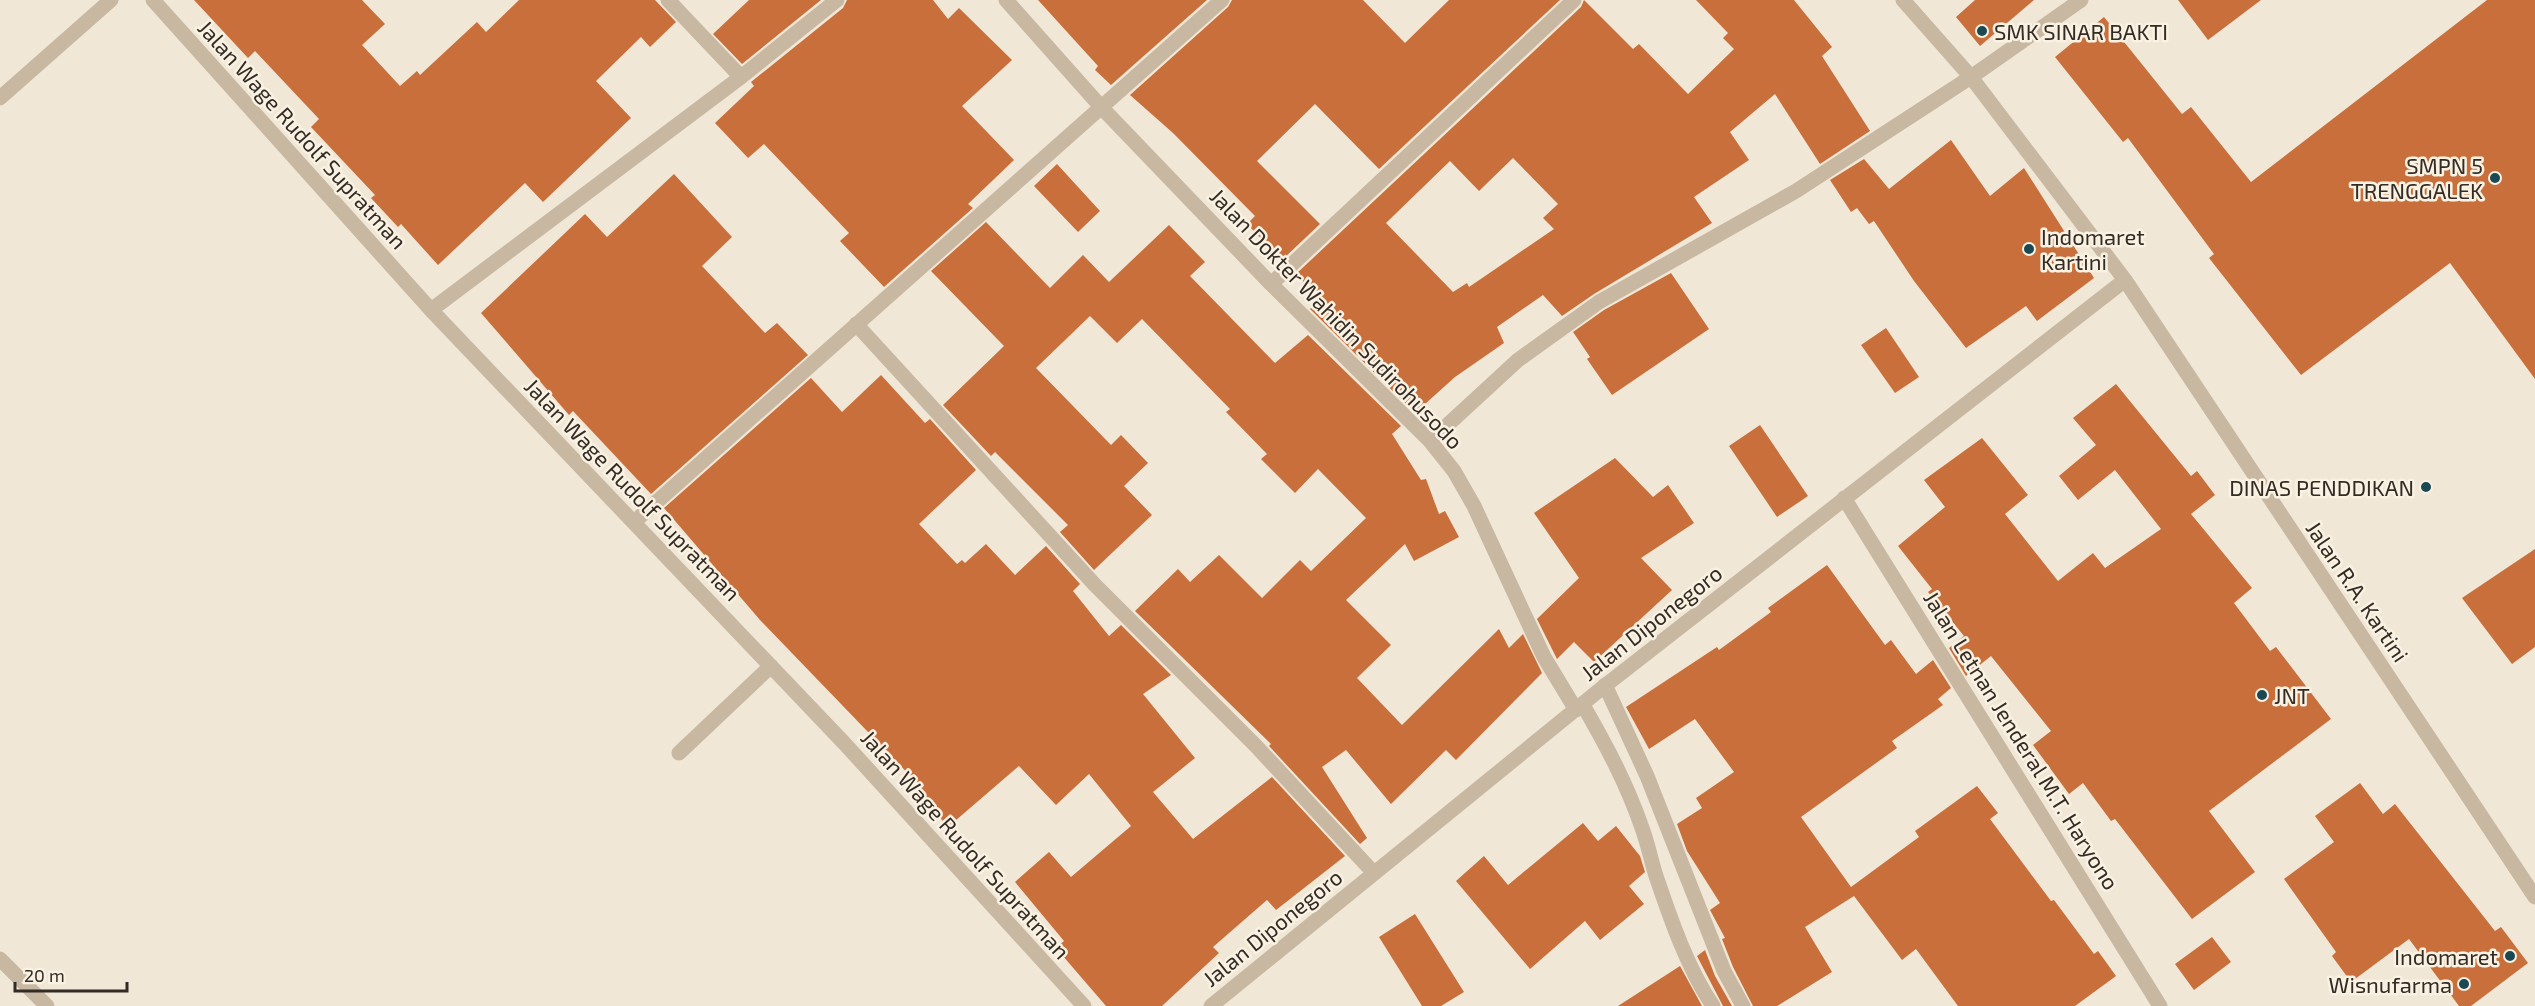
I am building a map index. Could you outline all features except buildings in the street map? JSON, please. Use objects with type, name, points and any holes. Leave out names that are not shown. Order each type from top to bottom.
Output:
[{"type":"street","points":[[0,98],[111,0]]},
{"type":"street","name":"Jalan Wage Rudolf Supratman","points":[[153,0],[430,310],[771,666],[1084,1006]]},
{"type":"street","points":[[668,0],[741,77]]},
{"type":"street","points":[[430,310],[741,77],[837,0]]},
{"type":"street","name":"Jalan Dokter Wahidin Sudirohusodo","points":[[1006,0],[1102,108],[1271,284],[1430,441],[1454,471],[1474,506],[1544,657],[1582,706],[1620,772],[1643,830],[1656,875],[1676,929],[1694,973],[1713,1006]]},
{"type":"street","points":[[634,522],[1222,0]]},
{"type":"street","points":[[1271,284],[1574,0]]},
{"type":"street","name":"Jalan R.A. Kartini","points":[[1904,0],[1971,77],[2124,280],[2535,897]]},
{"type":"street","points":[[1430,441],[1518,360],[1599,302],[1797,191],[1971,77],[2081,0]]},
{"type":"street","name":"Jalan Diponegoro","points":[[1211,1006],[1373,872],[1604,687],[2124,280]]},
{"type":"street","points":[[856,324],[1095,585],[1256,746],[1373,872]]},
{"type":"street","name":"Jalan Letnan Jenderal M.T. Haryono","points":[[1844,498],[2160,1006]]},
{"type":"street","points":[[679,753],[771,666]]},
{"type":"street","points":[[1604,687],[1647,776],[1724,971],[1743,1006]]},
{"type":"street","points":[[3,968],[47,1006]]},
{"type":"place","name":"SMK SINAR BAKTI","points":[[1982,31]]},
{"type":"place","name":"SMPN 5 TRENGGALEK","points":[[2495,178]]},
{"type":"place","name":"Indomaret Kartini","points":[[2029,249]]},
{"type":"place","name":"DINAS PENDDIKAN","points":[[2426,487]]},
{"type":"place","name":"JNT","points":[[2262,695]]},
{"type":"place","name":"Indomaret","points":[[2510,956]]},
{"type":"place","name":"Wisnufarma","points":[[2464,984]]}]
